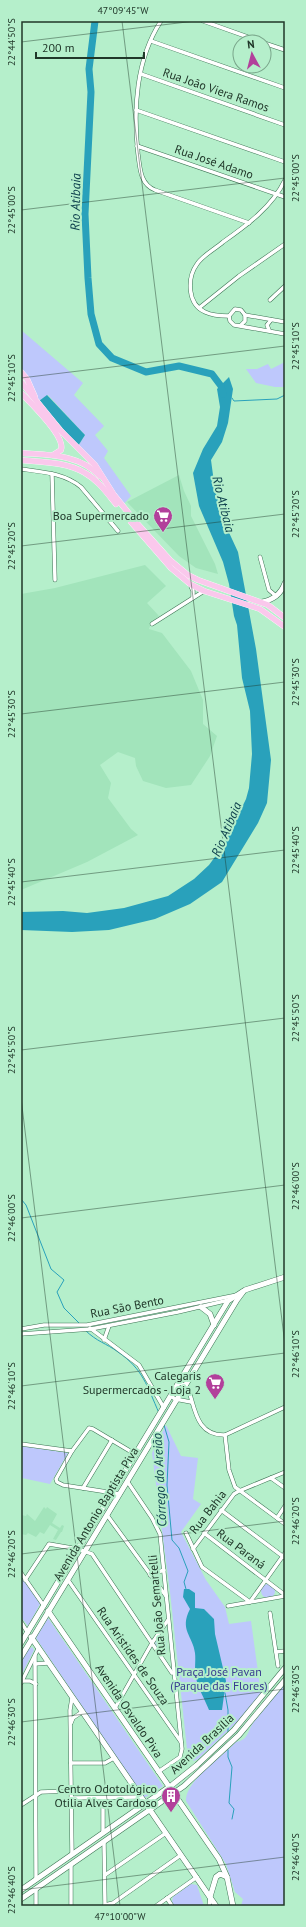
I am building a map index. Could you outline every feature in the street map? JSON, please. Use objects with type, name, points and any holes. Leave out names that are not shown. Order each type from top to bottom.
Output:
[{"type":"main road","points":[[21,372],[31,387],[36,404]]},
{"type":"main road","points":[[21,382],[61,441],[62,450],[52,456]]},
{"type":"main road","points":[[21,393],[36,404],[65,436],[88,457],[122,506],[170,560],[188,575],[262,602],[276,609],[285,618]]},
{"type":"main road","points":[[21,399],[36,404]]},
{"type":"main road","points":[[21,453],[52,456],[84,463],[98,474],[108,485]]},
{"type":"main road","points":[[21,460],[66,466],[84,472],[94,479],[171,568],[190,584],[204,591],[250,606],[270,615],[285,627]]},
{"type":"main road","points":[[262,602],[276,596],[283,588],[285,583]]},
{"type":"main road","name":"Rua São Bento","points":[[230,1299],[285,1277]]},
{"type":"main road","name":"Avenida Antonio Baptista Piva","points":[[21,1657],[240,1294]]},
{"type":"main road","name":"Avenida Antonio Baptista Piva","points":[[21,1643],[230,1299]]},
{"type":"main road","points":[[201,1307],[210,1314],[214,1324]]},
{"type":"main road","points":[[184,1374],[190,1378]]},
{"type":"main road","points":[[151,1428],[158,1432]]},
{"type":"main road","name":"Avenida Osvaldo Piva","points":[[44,1606],[219,1859],[227,1877],[233,1906]]},
{"type":"main road","points":[[28,1632],[38,1649],[216,1906]]},
{"type":"main road","name":"Avenida Brasília","points":[[21,1890],[169,1787],[197,1765],[234,1730],[285,1668]]},
{"type":"main road","name":"Avenida Brasília","points":[[21,1899],[173,1793],[235,1739],[262,1710],[285,1680]]},
{"type":"main road","points":[[210,1897],[216,1877],[220,1874],[227,1877]]},
{"type":"street","points":[[161,21],[151,41],[141,74],[136,110],[135,126],[141,173],[146,184],[150,188],[249,223]]},
{"type":"street","points":[[203,21],[240,34]]},
{"type":"street","points":[[151,41],[285,88]]},
{"type":"street","points":[[272,45],[285,50]]},
{"type":"street","name":"Rua João Viera Ramos","points":[[141,74],[285,125]]},
{"type":"street","points":[[136,110],[285,162]]},
{"type":"street","name":"Rua José Adamo","points":[[137,146],[285,197]]},
{"type":"street","points":[[229,316],[208,313],[199,308],[194,302],[190,293],[191,280],[195,267],[205,256],[249,223],[278,194],[285,180]]},
{"type":"street","points":[[199,308],[239,276],[285,244]]},
{"type":"street","points":[[270,300],[285,286]]},
{"type":"street","points":[[285,322],[245,315],[238,309],[232,311],[229,316],[230,321],[234,325],[241,325],[285,334]]},
{"type":"street","points":[[241,325],[245,320],[245,315]]},
{"type":"street","points":[[251,327],[254,323],[253,317]]},
{"type":"street","points":[[269,331],[267,325],[271,320]]},
{"type":"street","points":[[21,468],[66,478],[81,487],[118,531]]},
{"type":"street","points":[[52,474],[55,580]]},
{"type":"street","points":[[260,557],[269,590],[276,596]]},
{"type":"street","points":[[190,584],[193,591],[193,598]]},
{"type":"street","points":[[152,624],[204,591]]},
{"type":"street","name":"Rua São Bento","points":[[21,1334],[45,1331],[91,1329],[108,1326],[192,1307],[240,1294]]},
{"type":"street","name":"Rua São Bento","points":[[21,1329],[44,1325],[87,1325],[192,1307],[201,1307],[230,1299]]},
{"type":"street","points":[[44,1325],[45,1331]]},
{"type":"street","points":[[87,1325],[104,1340],[139,1364],[161,1412]]},
{"type":"street","points":[[104,1340],[108,1326]]},
{"type":"street","points":[[179,1382],[186,1385],[189,1391],[190,1402],[199,1422],[206,1430],[214,1435],[225,1435],[285,1407]]},
{"type":"street","points":[[171,1396],[190,1402]]},
{"type":"street","points":[[120,1494],[59,1484],[56,1479],[72,1451],[89,1428],[135,1454]]},
{"type":"street","points":[[225,1435],[229,1470],[238,1491],[285,1524]]},
{"type":"street","points":[[83,1488],[112,1440]]},
{"type":"street","points":[[21,1444],[72,1451]]},
{"type":"street","name":"Rua Bahia","points":[[193,1549],[221,1510],[238,1491],[285,1472]]},
{"type":"street","points":[[272,1478],[285,1488]]},
{"type":"street","name":"Rua João Semartelli","points":[[127,1481],[152,1518],[160,1534],[167,1597],[173,1674],[181,1743],[180,1757],[158,1772]]},
{"type":"street","points":[[277,1518],[285,1506]]},
{"type":"street","points":[[221,1510],[284,1556],[250,1602]]},
{"type":"street","points":[[107,1515],[150,1576],[167,1597]]},
{"type":"street","points":[[186,1533],[202,1567],[250,1602]]},
{"type":"street","name":"Rua Paraná","points":[[204,1533],[285,1596]]},
{"type":"street","points":[[26,1580],[49,1544],[78,1549],[94,1556],[173,1674]]},
{"type":"street","points":[[150,1576],[164,1570]]},
{"type":"street","points":[[21,1573],[44,1606]]},
{"type":"street","name":"Rua Aristides de Souza","points":[[68,1580],[181,1743]]},
{"type":"street","points":[[228,1606],[285,1596]]},
{"type":"street","points":[[270,1613],[278,1666]]},
{"type":"street","points":[[114,1708],[152,1643],[168,1620]]},
{"type":"street","points":[[21,1622],[28,1632]]},
{"type":"street","points":[[22,1682],[38,1649]]},
{"type":"street","points":[[276,1652],[285,1651]]},
{"type":"street","points":[[35,1656],[36,1879]]},
{"type":"street","points":[[29,1668],[36,1663],[49,1664]]},
{"type":"street","points":[[22,1682],[30,1681],[36,1684]]},
{"type":"street","points":[[72,1698],[72,1854]]},
{"type":"street","points":[[71,1724],[73,1718],[82,1712]]},
{"type":"street","points":[[71,1763],[105,1763],[114,1758]]},
{"type":"street","points":[[21,1805],[41,1792],[71,1791]]},
{"type":"street","points":[[71,1798],[141,1797]]},
{"type":"street","points":[[102,1798],[103,1833]]},
{"type":"street","points":[[105,1875],[166,1833]]},
{"type":"street","points":[[104,1842],[105,1906],[181,1855]]},
{"type":"street","points":[[71,1865],[71,1906]]},
{"type":"street","points":[[156,1906],[197,1877]]},
{"type":"street","points":[[36,1889],[36,1906]]},
{"type":"street","points":[[209,1906],[210,1897]]},
{"type":"street","points":[[167,1898],[172,1906]]},
{"type":"shaded area","name":"Rio Atibaia","points":[[229,377],[233,389],[228,423],[222,442],[211,460],[215,490],[226,526],[238,552],[256,649],[271,760],[267,803],[258,823],[222,882],[190,904],[155,919],[109,930],[72,932],[21,930],[21,912],[63,911],[87,913],[124,908],[168,896],[194,879],[209,865],[223,846],[246,799],[249,788],[252,754],[250,711],[242,678],[237,625],[223,562],[199,506],[193,473],[203,449],[217,426],[220,407],[217,389]]},
{"type":"shaded area","points":[[47,395],[85,435],[78,446],[39,401]]},
{"type":"shaded area","points":[[179,475],[191,506],[191,516],[215,564],[218,574],[196,568],[179,556],[127,502]]},
{"type":"shaded area","points":[[145,565],[166,586],[147,603],[159,616],[151,623],[149,629],[162,633],[191,671],[203,700],[203,724],[217,736],[210,756],[191,785],[166,788],[143,781],[136,766],[135,758],[118,752],[100,765],[111,783],[108,798],[131,829],[138,835],[87,862],[21,890],[21,594],[55,588]]},
{"type":"shaded area","points":[[44,1507],[46,1509],[47,1507],[57,1514],[52,1523],[60,1528],[62,1525],[64,1526],[62,1532],[56,1540],[53,1539],[58,1530],[50,1525],[44,1534],[40,1532],[36,1537],[28,1533],[26,1535],[21,1534],[21,1515],[26,1516],[27,1514],[35,1521]]},
{"type":"shaded area","points":[[184,1589],[189,1589],[195,1593],[195,1608],[204,1609],[214,1619],[215,1634],[226,1681],[222,1710],[209,1710],[197,1682],[194,1647],[186,1628],[187,1616],[190,1609],[183,1597]]},
{"type":"green space","points":[[21,330],[83,383],[74,395],[104,426],[95,435],[108,451],[104,458],[131,496],[122,506],[78,446],[85,435],[48,395],[39,401],[21,371]]},
{"type":"green space","points":[[285,362],[285,387],[275,387],[256,383],[246,369],[257,369],[268,364],[271,369]]},
{"type":"green space","name":"Praça José Pavan (Parque das Flores)","points":[[166,1425],[181,1456],[198,1458],[193,1499],[201,1504],[181,1532],[206,1580],[225,1607],[229,1624],[251,1621],[261,1694],[238,1721],[198,1759],[194,1761],[189,1757],[187,1749],[170,1592],[152,1453]]},
{"type":"green space","points":[[21,1446],[68,1453],[50,1484],[22,1478],[21,1485]]},
{"type":"green space","points":[[21,1576],[40,1604],[28,1626],[21,1617]]},
{"type":"green space","points":[[265,1584],[271,1584],[275,1588],[275,1594],[271,1598],[265,1598],[261,1594],[261,1588]]},
{"type":"green space","points":[[48,1618],[163,1786],[144,1798],[36,1638]]},
{"type":"green space","points":[[163,1635],[166,1637],[167,1652],[163,1655],[155,1644],[159,1636]]},
{"type":"green space","points":[[32,1647],[34,1650],[21,1676],[24,1656]]},
{"type":"green space","points":[[285,1684],[285,1906],[241,1906],[243,1899],[235,1892],[226,1864],[186,1801],[187,1793],[191,1785],[205,1770],[236,1742],[243,1740],[247,1736],[253,1723]]},
{"type":"green space","points":[[191,1884],[197,1885],[204,1906],[175,1906],[172,1902],[173,1897]]},
{"type":"waterway","name":"Rio Atibaia","points":[[95,21],[89,69],[91,92],[85,214],[91,314],[99,344],[112,358],[146,372],[179,366],[212,374],[221,386],[223,394]]},
{"type":"waterway","points":[[232,398],[234,401],[277,399],[285,395]]},
{"type":"waterway","name":"Córrego do Areião","points":[[21,1199],[26,1205],[51,1269],[64,1280],[57,1292],[64,1308],[79,1323]]},
{"type":"waterway","name":"Córrego do Areião","points":[[85,1330],[114,1349],[133,1365],[147,1386],[159,1413]]},
{"type":"waterway","name":"Córrego do Areião","points":[[164,1425],[169,1442],[167,1485],[172,1540],[179,1548],[188,1571],[184,1582],[186,1589]]},
{"type":"waterway","name":"Córrego do Areião","points":[[225,1693],[228,1710],[228,1732]]},
{"type":"waterway","name":"Córrego do Areião","points":[[228,1750],[228,1757],[232,1767],[229,1803],[234,1809],[232,1819]]},
{"type":"place","name":"Boa Supermercado","points":[[163,533]]},
{"type":"place","name":"Calegaris Supermercados - Loja 2","points":[[215,1400]]},
{"type":"place","name":"Centro Odotológico Otilia Alves Cardoso","points":[[171,1813]]}]
